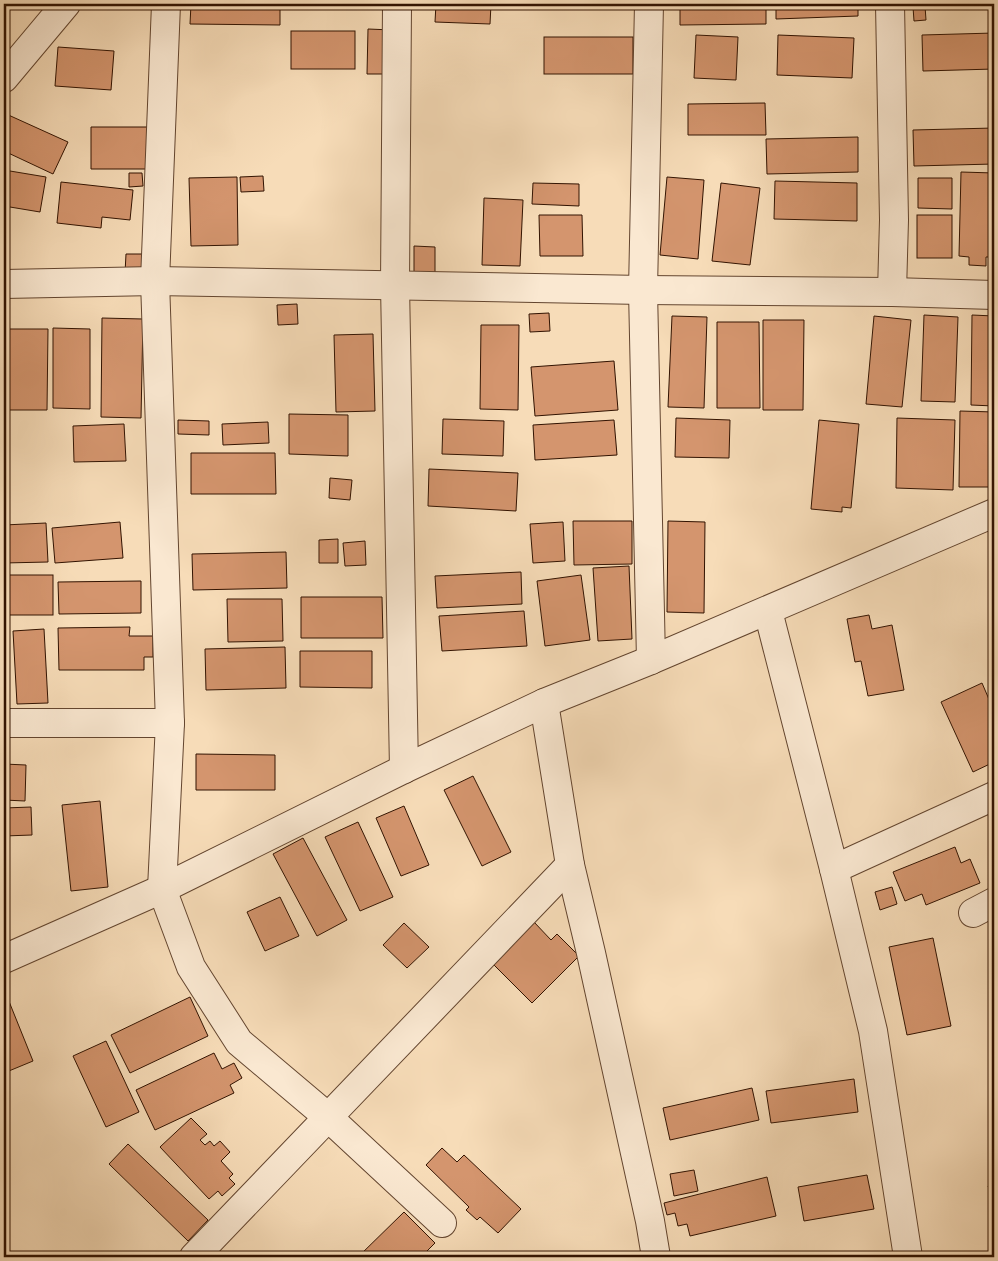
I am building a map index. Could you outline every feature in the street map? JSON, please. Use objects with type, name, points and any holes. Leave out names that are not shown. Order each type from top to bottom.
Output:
[{"type":"street","points":[[4,78],[66,4]]},
{"type":"street","points":[[166,4],[155,281],[170,723],[162,889],[191,967],[239,1042],[330,1118],[442,1223]]},
{"type":"street","points":[[397,4],[395,285],[404,769]]},
{"type":"street","points":[[649,4],[643,290],[651,660]]},
{"type":"street","points":[[890,4],[894,220],[892,292]]},
{"type":"street","points":[[4,284],[155,281],[994,295]]},
{"type":"street","points":[[4,959],[162,889],[404,769],[544,703],[768,611],[994,513]]},
{"type":"street","points":[[768,611],[873,1030],[908,1257]]},
{"type":"street","points":[[544,703],[570,865],[650,1221],[656,1257]]},
{"type":"street","points":[[4,722],[170,723]]},
{"type":"street","points":[[834,869],[994,796]]},
{"type":"street","points":[[194,1257],[330,1118],[570,865]]},
{"type":"building","points":[[191,4],[280,4],[280,25],[190,24]]},
{"type":"building","points":[[436,4],[491,4],[490,24],[435,22]]},
{"type":"building","points":[[680,4],[766,4],[766,24],[680,25]]},
{"type":"building","points":[[776,4],[858,4],[858,16],[776,19]]},
{"type":"building","points":[[925,6],[926,20],[914,21],[913,7]]},
{"type":"building","points":[[368,29],[392,30],[391,74],[367,74]]},
{"type":"building","points":[[291,31],[355,31],[355,69],[291,69]]},
{"type":"building","points":[[994,33],[994,69],[923,71],[922,35]]},
{"type":"building","points":[[696,35],[738,37],[736,80],[694,78]]},
{"type":"building","points":[[778,35],[854,38],[852,78],[777,75]]},
{"type":"building","points":[[544,37],[633,37],[633,74],[544,74]]},
{"type":"building","points":[[58,47],[114,51],[111,90],[55,86]]},
{"type":"building","points":[[765,103],[766,135],[688,135],[688,104]]},
{"type":"building","points":[[4,113],[68,142],[53,174],[4,151]]},
{"type":"building","points":[[91,127],[151,127],[152,169],[91,169]]},
{"type":"building","points":[[994,128],[994,164],[914,166],[913,130]]},
{"type":"building","points":[[858,137],[858,172],[767,174],[766,139]]},
{"type":"building","points":[[4,170],[46,177],[40,212],[4,206]]},
{"type":"building","points":[[961,172],[994,173],[993,257],[986,257],[986,266],[969,265],[969,257],[959,256]]},
{"type":"building","points":[[129,173],[142,173],[143,186],[129,187]]},
{"type":"building","points":[[263,176],[264,191],[241,192],[240,177]]},
{"type":"building","points":[[237,177],[238,245],[191,246],[189,178]]},
{"type":"building","points":[[667,177],[704,180],[698,259],[660,255]]},
{"type":"building","points":[[918,178],[952,178],[952,209],[918,208]]},
{"type":"building","points":[[775,181],[857,183],[857,221],[774,219]]},
{"type":"building","points":[[61,182],[133,190],[130,220],[102,217],[101,228],[57,223]]},
{"type":"building","points":[[533,183],[579,184],[579,206],[532,204]]},
{"type":"building","points":[[721,183],[760,188],[750,265],[712,261]]},
{"type":"building","points":[[484,198],[523,200],[520,266],[482,265]]},
{"type":"building","points":[[539,215],[582,215],[583,256],[540,256]]},
{"type":"building","points":[[917,215],[952,215],[952,258],[917,258]]},
{"type":"building","points":[[414,246],[435,247],[435,273],[414,273]]},
{"type":"building","points":[[126,254],[142,254],[142,273],[125,273]]},
{"type":"building","points":[[297,304],[298,324],[278,325],[277,305]]},
{"type":"building","points":[[549,313],[550,331],[530,332],[529,314]]},
{"type":"building","points":[[924,315],[958,317],[955,402],[921,401]]},
{"type":"building","points":[[972,315],[994,316],[994,406],[971,405]]},
{"type":"building","points":[[672,316],[707,317],[704,408],[668,407]]},
{"type":"building","points":[[874,316],[911,320],[902,407],[866,404]]},
{"type":"building","points":[[102,318],[143,319],[141,418],[101,417]]},
{"type":"building","points":[[763,320],[804,320],[803,410],[763,410]]},
{"type":"building","points":[[717,322],[759,322],[760,408],[717,408]]},
{"type":"building","points":[[481,325],[519,325],[518,410],[480,409]]},
{"type":"building","points":[[53,328],[90,329],[90,409],[53,408]]},
{"type":"building","points":[[6,329],[48,329],[47,410],[6,410]]},
{"type":"building","points":[[373,334],[375,411],[336,412],[334,335]]},
{"type":"building","points":[[614,361],[618,410],[535,416],[531,367]]},
{"type":"building","points":[[960,411],[994,412],[994,487],[959,487]]},
{"type":"building","points":[[289,414],[348,415],[348,456],[289,454]]},
{"type":"building","points":[[676,418],[730,420],[729,458],[675,457]]},
{"type":"building","points":[[897,418],[955,420],[953,490],[896,488]]},
{"type":"building","points":[[443,419],[504,421],[503,456],[442,454]]},
{"type":"building","points":[[178,420],[209,421],[209,435],[178,434]]},
{"type":"building","points":[[614,420],[617,455],[535,460],[533,425]]},
{"type":"building","points":[[819,420],[859,424],[851,508],[842,507],[842,512],[811,509]]},
{"type":"building","points":[[268,422],[269,443],[223,445],[222,424]]},
{"type":"building","points":[[124,424],[126,461],[74,462],[73,426]]},
{"type":"building","points":[[191,453],[275,453],[276,494],[191,494]]},
{"type":"building","points":[[429,469],[518,473],[516,511],[428,506]]},
{"type":"building","points":[[330,478],[352,480],[350,500],[329,498]]},
{"type":"building","points":[[573,521],[632,521],[632,564],[574,565]]},
{"type":"building","points":[[668,521],[705,522],[704,613],[667,612]]},
{"type":"building","points":[[120,522],[123,558],[55,563],[52,528]]},
{"type":"building","points":[[563,522],[565,561],[533,563],[530,524]]},
{"type":"building","points":[[46,523],[48,562],[4,563],[4,525]]},
{"type":"building","points":[[338,539],[338,563],[319,563],[319,540]]},
{"type":"building","points":[[365,541],[366,565],[345,566],[343,543]]},
{"type":"building","points":[[286,552],[287,588],[193,590],[192,554]]},
{"type":"building","points":[[629,566],[632,639],[598,641],[593,568]]},
{"type":"building","points":[[521,572],[522,604],[437,608],[435,576]]},
{"type":"building","points":[[4,575],[53,575],[53,615],[4,615]]},
{"type":"building","points":[[581,575],[590,640],[545,646],[537,581]]},
{"type":"building","points":[[141,581],[141,613],[59,614],[58,582]]},
{"type":"building","points":[[301,597],[382,597],[383,638],[301,638]]},
{"type":"building","points":[[227,599],[282,599],[283,641],[228,642]]},
{"type":"building","points":[[524,611],[527,646],[442,651],[439,616]]},
{"type":"building","points":[[869,615],[872,629],[892,625],[904,690],[868,696],[861,661],[855,662],[847,619]]},
{"type":"building","points":[[130,627],[129,636],[153,636],[153,657],[144,657],[144,670],[59,670],[58,628]]},
{"type":"building","points":[[44,629],[48,703],[17,704],[13,631]]},
{"type":"building","points":[[285,647],[286,688],[206,690],[205,649]]},
{"type":"building","points":[[300,651],[372,651],[372,688],[300,687]]},
{"type":"building","points":[[982,683],[994,711],[994,762],[973,772],[941,702]]},
{"type":"building","points":[[196,754],[275,755],[275,790],[196,790]]},
{"type":"building","points":[[4,764],[26,765],[25,801],[4,800]]},
{"type":"building","points":[[473,776],[511,852],[482,866],[444,790]]},
{"type":"building","points":[[100,801],[108,887],[71,891],[62,805]]},
{"type":"building","points":[[404,806],[429,865],[401,876],[376,818]]},
{"type":"building","points":[[31,807],[32,835],[4,836],[4,808]]},
{"type":"building","points":[[358,822],[393,897],[360,911],[325,837]]},
{"type":"building","points":[[303,838],[347,920],[317,936],[273,854]]},
{"type":"building","points":[[955,847],[961,863],[970,859],[980,883],[926,905],[922,894],[905,901],[893,872]]},
{"type":"building","points":[[892,887],[897,904],[880,910],[875,892]]},
{"type":"building","points":[[280,897],[299,936],[265,951],[247,912]]},
{"type":"building","points":[[534,922],[551,940],[557,934],[579,956],[532,1003],[492,963]]},
{"type":"building","points":[[404,923],[429,947],[407,968],[383,945]]},
{"type":"building","points":[[933,938],[951,1026],[907,1035],[889,947]]},
{"type":"building","points":[[4,989],[33,1061],[4,1073]]},
{"type":"building","points":[[190,997],[208,1036],[130,1073],[111,1035]]},
{"type":"building","points":[[106,1041],[139,1112],[106,1127],[73,1056]]},
{"type":"building","points":[[214,1053],[222,1069],[234,1063],[242,1078],[230,1085],[234,1093],[155,1130],[136,1090]]},
{"type":"building","points":[[854,1079],[858,1112],[771,1123],[766,1091]]},
{"type":"building","points":[[752,1088],[759,1120],[670,1140],[663,1108]]},
{"type":"building","points":[[191,1118],[207,1134],[200,1140],[205,1145],[210,1141],[214,1146],[220,1141],[230,1152],[221,1161],[233,1174],[229,1178],[235,1184],[222,1196],[218,1191],[209,1199],[160,1147]]},
{"type":"building","points":[[128,1144],[208,1220],[188,1241],[109,1164]]},
{"type":"building","points":[[442,1148],[457,1162],[464,1155],[521,1209],[498,1233],[480,1217],[477,1220],[466,1210],[469,1207],[426,1165]]},
{"type":"building","points":[[694,1170],[698,1191],[674,1196],[670,1174]]},
{"type":"building","points":[[867,1175],[874,1209],[804,1221],[798,1187]]},
{"type":"building","points":[[767,1177],[776,1216],[690,1236],[687,1224],[678,1226],[675,1213],[667,1215],[664,1203]]},
{"type":"building","points":[[994,1184],[994,1200],[988,1186]]},
{"type":"building","points":[[404,1212],[435,1243],[421,1257],[358,1257]]}]
